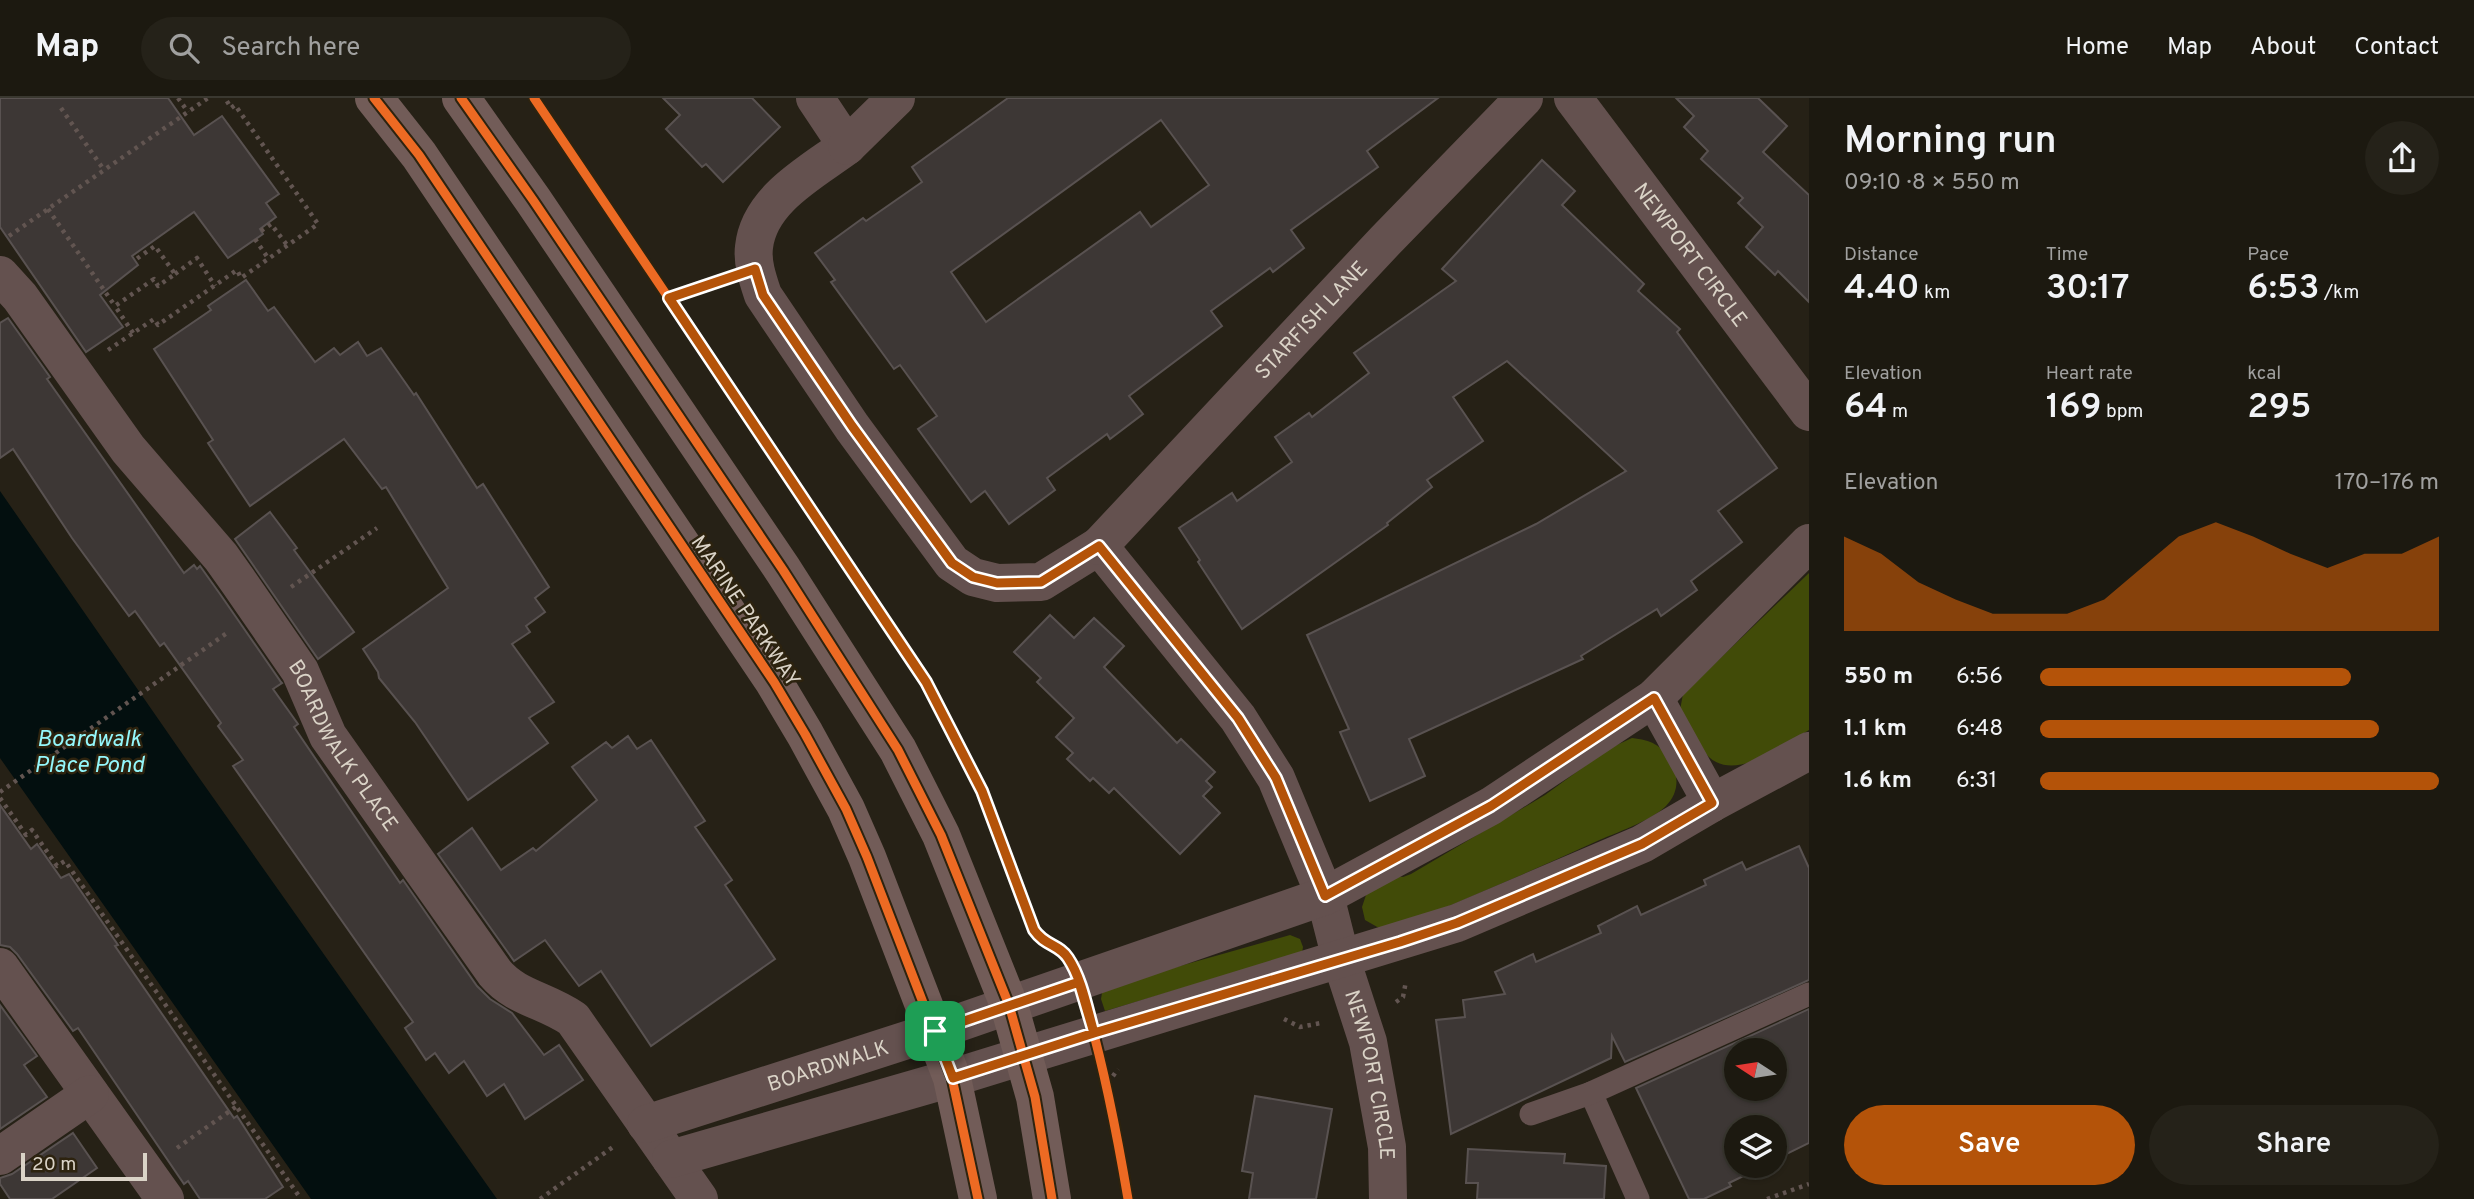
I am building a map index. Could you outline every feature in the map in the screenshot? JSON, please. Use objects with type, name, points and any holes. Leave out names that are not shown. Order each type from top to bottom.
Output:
[{"type":"main road","name":"MARINE PARKWAY","points":[[374,98],[419,155],[774,682],[806,734],[859,839],[953,1078],[978,1199]]},
{"type":"main road","points":[[461,98],[783,570],[898,750],[941,835],[1009,1005],[1035,1097],[1052,1199]]},
{"type":"street","points":[[815,98],[847,146]]},
{"type":"street","points":[[895,98],[847,146],[791,188],[764,214],[754,247],[755,269],[763,295],[844,416],[952,563],[973,577],[997,583],[1041,582],[1099,546]]},
{"type":"street","name":"STARFISH LANE","points":[[1099,546],[1385,241],[1524,98]]},
{"type":"street","name":"NEWPORT CIRCLE","points":[[1573,98],[1809,412]]},
{"type":"street","name":"BOARDWALK PLACE","points":[[0,275],[20,297],[128,449],[221,557],[300,671],[328,736],[504,985],[552,1006],[573,1019],[699,1199]]},
{"type":"street","name":"BOARDWALK","points":[[646,1124],[935,1031],[1325,896],[1491,806],[1654,698],[1809,544]]},
{"type":"street","name":"NEWPORT CIRCLE","points":[[1099,546],[1238,718],[1276,778],[1325,896],[1341,959],[1368,1042],[1387,1147],[1388,1199]]},
{"type":"street","points":[[1654,698],[1712,803]]},
{"type":"street","points":[[671,1159],[953,1078],[1469,918],[1642,844],[1809,751]]},
{"type":"street","points":[[0,967],[154,1185]]},
{"type":"street","points":[[0,1156],[90,1094]]},
{"type":"lane","points":[[1531,1114],[1591,1093],[1809,994]]},
{"type":"lane","points":[[1591,1093],[1638,1199]]},
{"type":"path","points":[[178,98],[188,112]]},
{"type":"path","points":[[5,238],[208,98]]},
{"type":"path","points":[[74,374],[154,319],[158,325],[237,270],[241,278],[318,224],[235,105],[231,108],[225,98]]},
{"type":"path","points":[[61,108],[104,170]]},
{"type":"path","points":[[48,209],[133,333]]},
{"type":"path","points":[[261,232],[271,224],[286,245]]},
{"type":"path","points":[[255,239],[268,258]]},
{"type":"path","points":[[135,260],[155,246],[175,274]]},
{"type":"path","points":[[115,306],[154,279],[158,286],[197,258],[215,286]]},
{"type":"path","points":[[669,298],[755,269]]},
{"type":"path","points":[[661,287],[676,310]]},
{"type":"path","points":[[0,792],[142,694]]},
{"type":"path","points":[[0,798],[26,835],[32,830],[57,866],[65,861],[301,1199]]},
{"type":"path","points":[[1396,1009],[1396,1003],[1405,994],[1405,974]]},
{"type":"path","points":[[1094,1033],[1110,1096]]},
{"type":"path","points":[[154,1185],[237,1106]]},
{"type":"path","points":[[540,1199],[646,1124]]},
{"type":"path","points":[[1767,1199],[1809,1184]]},
{"type":"green space","points":[[1809,573],[1809,730],[1757,760],[1729,765],[1716,762],[1701,748],[1680,710],[1683,694]]},
{"type":"green space","points":[[1632,738],[1660,747],[1674,767],[1676,779],[1673,796],[1666,806],[1651,817],[1398,927],[1379,928],[1365,920],[1362,907],[1368,889],[1397,876],[1411,874],[1545,795],[1608,749]]},
{"type":"green space","points":[[1290,935],[1300,939],[1302,953],[1105,1011],[1101,999],[1102,993],[1109,986]]},
{"type":"water","name":"Boardwalk Place Pond","points":[[0,491],[497,1199],[311,1199],[0,758]]},
{"type":"building","points":[[0,98],[168,98],[194,135],[222,116],[279,194],[266,203],[276,217],[260,229],[263,234],[228,258],[194,212],[132,256],[138,265],[100,295],[123,327],[86,352],[0,227]]},
{"type":"building","points":[[663,98],[752,98],[780,127],[723,182],[706,164],[702,167],[666,129],[680,115]]},
{"type":"building","points":[[1008,98],[1438,98],[1367,151],[1378,167],[1291,230],[1304,248],[1273,272],[1270,268],[1211,311],[1222,326],[1129,396],[1143,414],[1110,439],[1107,434],[1047,478],[1055,490],[1009,524],[985,491],[971,502],[918,429],[937,416],[900,365],[894,369],[831,282],[835,280],[815,253],[863,218],[866,221],[922,182],[912,167]],"holes":[[[1161,120],[1209,185],[1151,227],[1140,212],[986,322],[951,272]]]},
{"type":"building","points":[[1676,98],[1758,98],[1787,126],[1763,152],[1809,195],[1809,302],[1778,271],[1775,275],[1746,247],[1763,227],[1738,203],[1743,198],[1701,159],[1708,151],[1684,127],[1694,116]]},
{"type":"building","points":[[1542,160],[1575,191],[1562,205],[1644,284],[1638,291],[1680,329],[1677,332],[1777,468],[1718,511],[1742,542],[1691,581],[1697,590],[1661,616],[1657,609],[1581,656],[1583,659],[1409,739],[1425,776],[1370,801],[1340,732],[1349,729],[1307,635],[1536,524],[1626,471],[1507,361],[1453,397],[1483,441],[1427,480],[1432,487],[1387,523],[1388,525],[1242,629],[1179,528],[1232,493],[1237,501],[1292,462],[1275,437],[1309,413],[1312,417],[1369,373],[1354,353],[1456,281],[1442,269]]},
{"type":"building","points":[[246,280],[268,311],[274,307],[315,362],[334,348],[340,355],[358,342],[367,356],[381,348],[414,395],[416,393],[477,488],[483,484],[549,587],[535,598],[545,612],[526,626],[530,632],[512,644],[554,702],[529,718],[548,743],[468,800],[415,722],[379,678],[363,649],[448,588],[386,487],[382,489],[344,439],[250,506],[208,443],[213,440],[154,349],[211,310],[208,306]]},
{"type":"building","points":[[8,318],[50,377],[47,379],[184,573],[194,565],[197,569],[200,566],[220,594],[282,683],[273,689],[298,724],[294,727],[400,883],[403,880],[477,986],[490,999],[512,1013],[544,1055],[559,1045],[583,1080],[525,1119],[504,1084],[487,1096],[464,1061],[449,1073],[435,1053],[426,1060],[405,1028],[413,1022],[233,766],[243,760],[218,726],[221,723],[164,643],[160,646],[135,611],[129,616],[72,538],[13,449],[0,458],[0,323]]},
{"type":"building","points":[[270,512],[297,548],[294,550],[354,632],[318,659],[235,539]]},
{"type":"building","points":[[1050,615],[1074,638],[1094,618],[1124,646],[1104,667],[1177,743],[1181,739],[1215,772],[1206,781],[1212,787],[1203,796],[1220,813],[1180,854],[1114,788],[1109,793],[1093,778],[1090,781],[1067,759],[1073,753],[1056,737],[1074,718],[1037,682],[1041,678],[1014,652]]},
{"type":"building","points":[[628,736],[637,749],[651,740],[705,821],[695,827],[732,880],[725,885],[775,959],[651,1046],[601,971],[579,986],[545,940],[514,961],[438,854],[472,828],[501,870],[533,848],[536,851],[597,800],[572,767],[606,742],[612,748]]},
{"type":"building","points":[[0,805],[31,849],[37,844],[61,878],[69,874],[118,945],[115,946],[234,1118],[237,1116],[283,1187],[265,1199],[200,1199],[188,1181],[184,1184],[78,1028],[73,1031],[17,954],[10,947],[0,945]]},
{"type":"building","points":[[1799,846],[1809,868],[1809,980],[1625,1062],[1612,1036],[1611,1058],[1451,1134],[1436,1020],[1465,1017],[1463,1000],[1505,994],[1495,972],[1533,954],[1536,962],[1601,933],[1598,926],[1637,906],[1641,915],[1706,885],[1704,880],[1742,862],[1746,870]]},
{"type":"building","points":[[0,1005],[37,1056],[24,1065],[47,1097],[0,1129]]},
{"type":"building","points":[[1809,1009],[1809,1143],[1787,1154],[1787,1115],[1724,1115],[1724,1178],[1739,1178],[1729,1183],[1731,1186],[1704,1199],[1689,1199],[1636,1088],[1724,1048],[1724,1101],[1787,1101],[1787,1038],[1745,1038]]},
{"type":"building","points":[[1255,1096],[1332,1109],[1316,1199],[1249,1199],[1253,1173],[1242,1171]]},
{"type":"building","points":[[73,1133],[97,1168],[52,1199],[10,1199],[0,1184],[0,1178],[12,1174]]},
{"type":"building","points":[[1468,1149],[1565,1154],[1564,1163],[1606,1166],[1604,1199],[1477,1199],[1478,1183],[1466,1183]]},
{"type":"cycle path","points":[[374,98],[419,155],[774,682],[805,734],[846,809],[867,857],[952,1078],[978,1199]]},
{"type":"cycle path","points":[[461,98],[783,570],[898,750],[941,835],[1009,1005],[1035,1097],[1052,1199]]},
{"type":"cycle path","points":[[534,98],[927,682],[982,791],[1034,930],[1067,956],[1076,973],[1105,1078],[1128,1199]]},
{"type":"route","points":[[935,1031],[953,1078],[1094,1033],[1079,982],[1068,957],[1058,948],[1041,940],[1034,930],[982,791],[926,682],[669,298],[755,269],[763,295],[852,426],[952,563],[973,577],[997,583],[1041,582],[1099,546],[1238,718],[1276,778],[1325,896],[1491,806],[1654,698],[1712,803],[1642,844],[1457,923],[1094,1033],[1079,982],[935,1031]]}]
